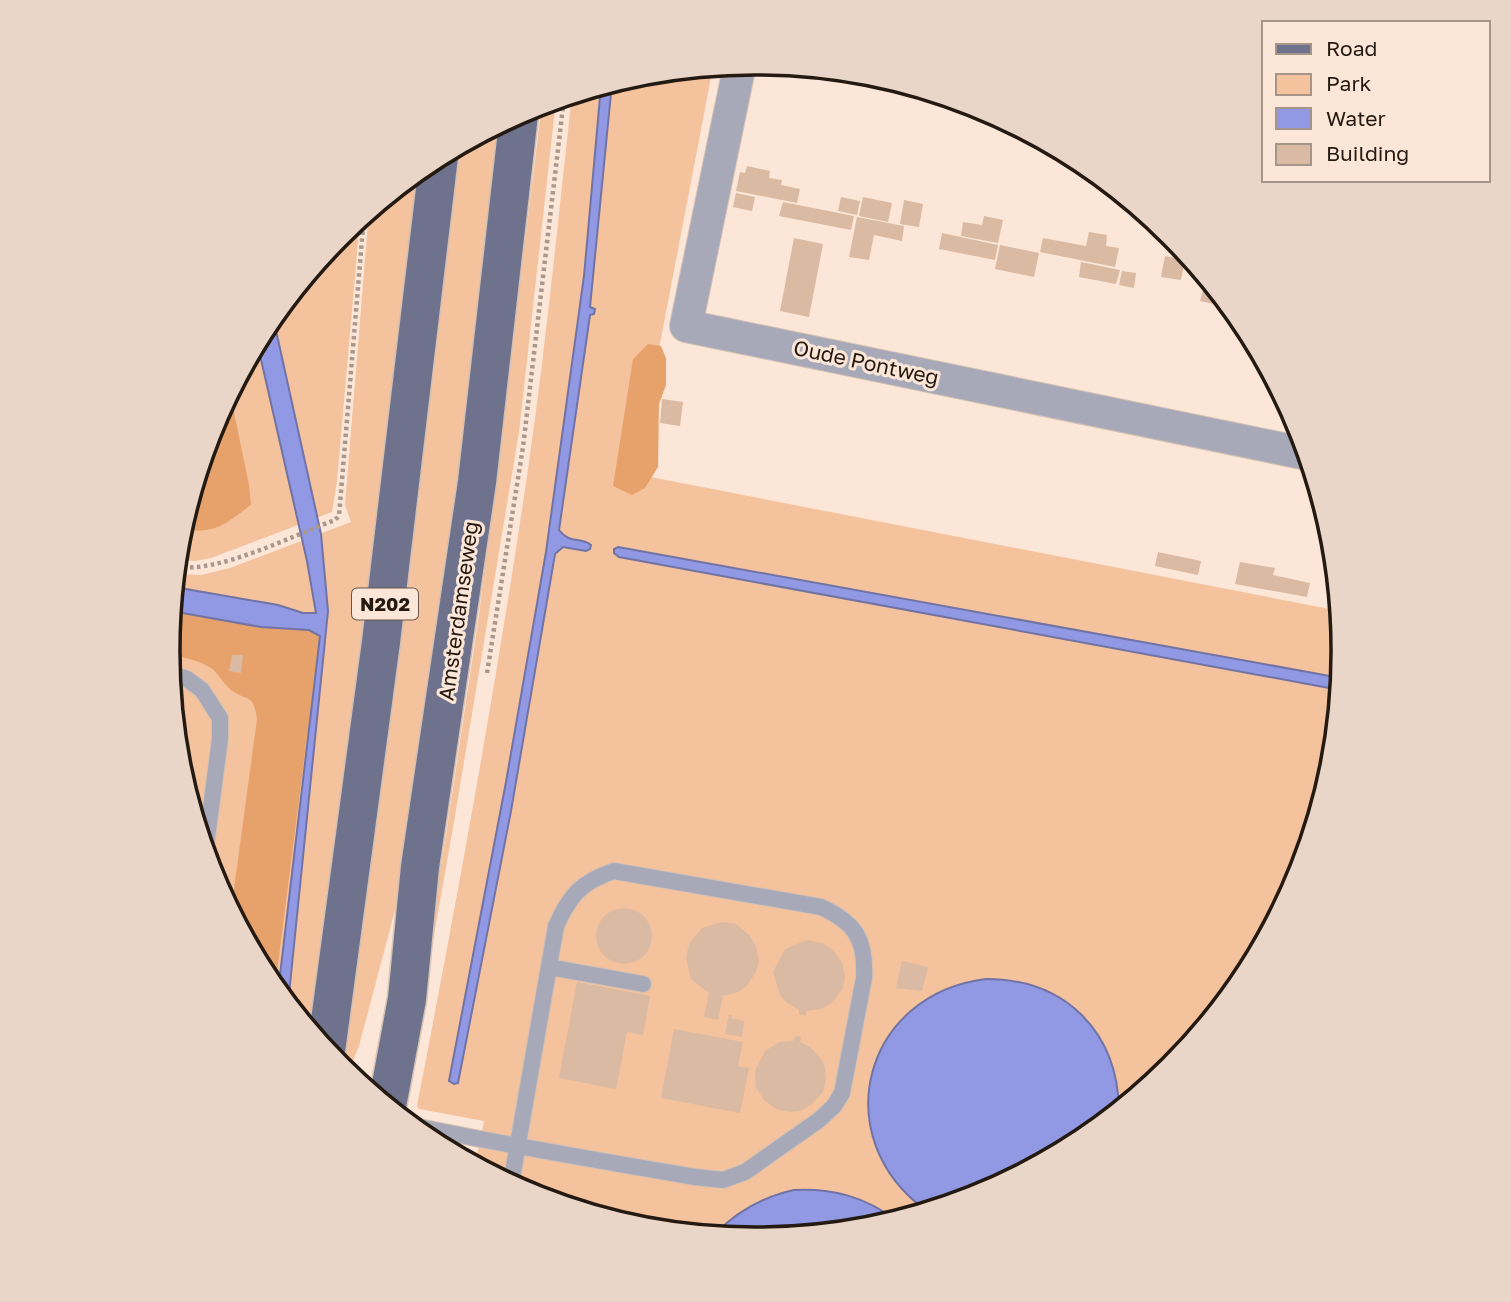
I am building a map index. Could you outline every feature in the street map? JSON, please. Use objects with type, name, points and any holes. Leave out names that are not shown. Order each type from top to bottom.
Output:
[{"type":"main road","name":"Amsterdamseweg","points":[[389,1095],[407,999],[420,867],[475,495],[517,127]]},
{"type":"main road","name":"N202","points":[[328,1036],[381,642],[437,171]]},
{"type":"street","name":"Oude Pontweg","points":[[738,75],[686,326],[1295,452]]},
{"type":"lane","points":[[181,677],[202,691],[220,718],[220,739],[208,830]]},
{"type":"lane","points":[[436,1130],[517,1146],[695,1177],[723,1180],[744,1172],[819,1120],[834,1107],[842,1093],[864,978],[865,959],[853,927],[821,907],[614,872],[597,877],[580,887],[567,903],[556,926],[517,1146],[513,1173]]},
{"type":"lane","points":[[549,967],[643,984]]},
{"type":"path","points":[[186,567],[211,567],[335,520],[339,516],[364,229]]},
{"type":"green space","points":[[711,77],[635,474],[1330,609],[1330,689],[1320,763],[1301,836],[1272,906],[1234,971],[1188,1031],[1163,1058],[1106,1108],[1043,1150],[976,1183],[941,1196],[868,1216],[793,1226],[756,1227],[718,1226],[643,1216],[570,1196],[535,1183],[477,1155],[484,1121],[419,1109],[417,1106],[503,629],[540,376],[571,106],[643,86]]},
{"type":"green space","points":[[555,112],[519,432],[454,822],[407,1072],[479,615],[540,117]]},
{"type":"green space","points":[[499,136],[456,505],[399,895],[352,1062],[337,1046],[449,164]]},
{"type":"green space","points":[[422,182],[318,1024],[277,971],[257,939],[239,906],[210,836],[199,800],[185,726],[181,689],[181,613],[185,574],[201,575],[230,568],[351,522],[345,505],[368,226]]},
{"type":"green space","points":[[359,234],[332,512],[211,558],[188,561],[199,502],[210,466],[239,396],[277,331],[299,301]]},
{"type":"shaded area","points":[[648,344],[661,346],[666,358],[666,385],[659,404],[658,467],[645,488],[632,495],[613,486],[633,359]]},
{"type":"shaded area","points":[[233,409],[251,505],[226,523],[211,529],[193,530],[210,466]]},
{"type":"shaded area","points":[[181,613],[261,627],[309,630],[320,635],[277,971],[233,893],[257,719],[255,710],[251,701],[230,689],[211,668],[180,657]]},
{"type":"water","points":[[611,94],[590,307],[595,309],[594,314],[590,315],[559,530],[571,539],[591,545],[586,551],[563,547],[555,554],[511,811],[458,1083],[454,1084],[449,1081],[506,782],[546,552],[584,276],[600,97]]},
{"type":"water","points":[[276,332],[321,534],[328,611],[290,988],[280,975],[320,636],[309,630],[261,627],[181,613],[184,589],[278,605],[303,613],[316,613],[307,561],[261,357]]},
{"type":"water","points":[[618,547],[1330,676],[1330,688],[619,557],[614,553],[614,549]]},
{"type":"water","points":[[986,979],[1014,981],[1040,988],[1062,1000],[1081,1015],[1097,1034],[1108,1056],[1116,1081],[1118,1098],[1043,1150],[976,1183],[918,1203],[895,1181],[876,1146],[868,1109],[872,1073],[886,1040],[911,1011],[944,990]]},
{"type":"water","points":[[794,1190],[822,1191],[860,1200],[884,1212],[793,1226],[724,1226],[751,1206]]},
{"type":"building","points":[[747,166],[770,171],[769,178],[782,180],[781,185],[800,189],[797,203],[736,191],[740,172],[745,173]]},
{"type":"building","points":[[736,193],[755,197],[752,211],[733,207]]},
{"type":"building","points":[[841,197],[860,201],[857,215],[838,211]]},
{"type":"building","points":[[863,197],[892,203],[888,222],[859,216]]},
{"type":"building","points":[[904,200],[923,204],[919,227],[900,224]]},
{"type":"building","points":[[783,202],[854,216],[851,230],[779,216]]},
{"type":"building","points":[[984,216],[1003,220],[998,243],[961,236],[963,222],[982,225]]},
{"type":"building","points":[[857,217],[904,226],[902,241],[874,235],[869,260],[849,257]]},
{"type":"building","points":[[1089,232],[1107,235],[1106,246],[1119,248],[1115,267],[1040,252],[1043,238],[1086,246]]},
{"type":"building","points":[[942,233],[998,245],[995,260],[939,249]]},
{"type":"building","points":[[794,238],[823,244],[809,317],[780,311]]},
{"type":"building","points":[[1000,245],[1039,253],[1034,277],[995,269]]},
{"type":"building","points":[[1165,256],[1176,258],[1184,266],[1181,280],[1161,277]]},
{"type":"building","points":[[1081,262],[1120,270],[1116,284],[1079,277]]},
{"type":"building","points":[[1122,271],[1136,273],[1134,288],[1119,285]]},
{"type":"building","points":[[1203,290],[1214,304],[1200,301]]},
{"type":"building","points":[[662,399],[683,402],[680,426],[660,423]]},
{"type":"building","points":[[1158,552],[1201,561],[1198,575],[1155,566]]},
{"type":"building","points":[[1240,562],[1275,568],[1273,575],[1310,583],[1307,597],[1235,584]]},
{"type":"building","points":[[232,655],[243,655],[241,673],[229,671]]},
{"type":"building","points":[[619,908],[629,908],[644,916],[650,925],[650,947],[644,956],[629,964],[619,964],[601,952],[596,941],[596,931],[608,913]]},
{"type":"building","points":[[722,922],[736,924],[749,935],[756,946],[759,962],[747,986],[723,996],[718,1020],[704,1017],[709,993],[691,979],[686,957],[689,944],[702,928]]},
{"type":"building","points":[[807,940],[822,943],[833,950],[842,962],[845,977],[843,988],[833,1002],[821,1009],[806,1011],[806,1016],[799,1014],[799,1010],[780,995],[773,972],[785,949]]},
{"type":"building","points":[[902,961],[928,967],[922,991],[896,988]]},
{"type":"building","points":[[577,982],[650,996],[643,1035],[627,1032],[616,1089],[559,1078]]},
{"type":"building","points":[[729,1015],[744,1021],[742,1037],[725,1034]]},
{"type":"building","points":[[674,1029],[743,1042],[738,1066],[749,1068],[740,1113],[661,1098]]},
{"type":"building","points":[[795,1036],[801,1037],[800,1042],[821,1058],[826,1079],[823,1092],[811,1105],[800,1111],[789,1112],[776,1109],[764,1100],[756,1087],[755,1071],[765,1051],[780,1042],[793,1041]]}]
